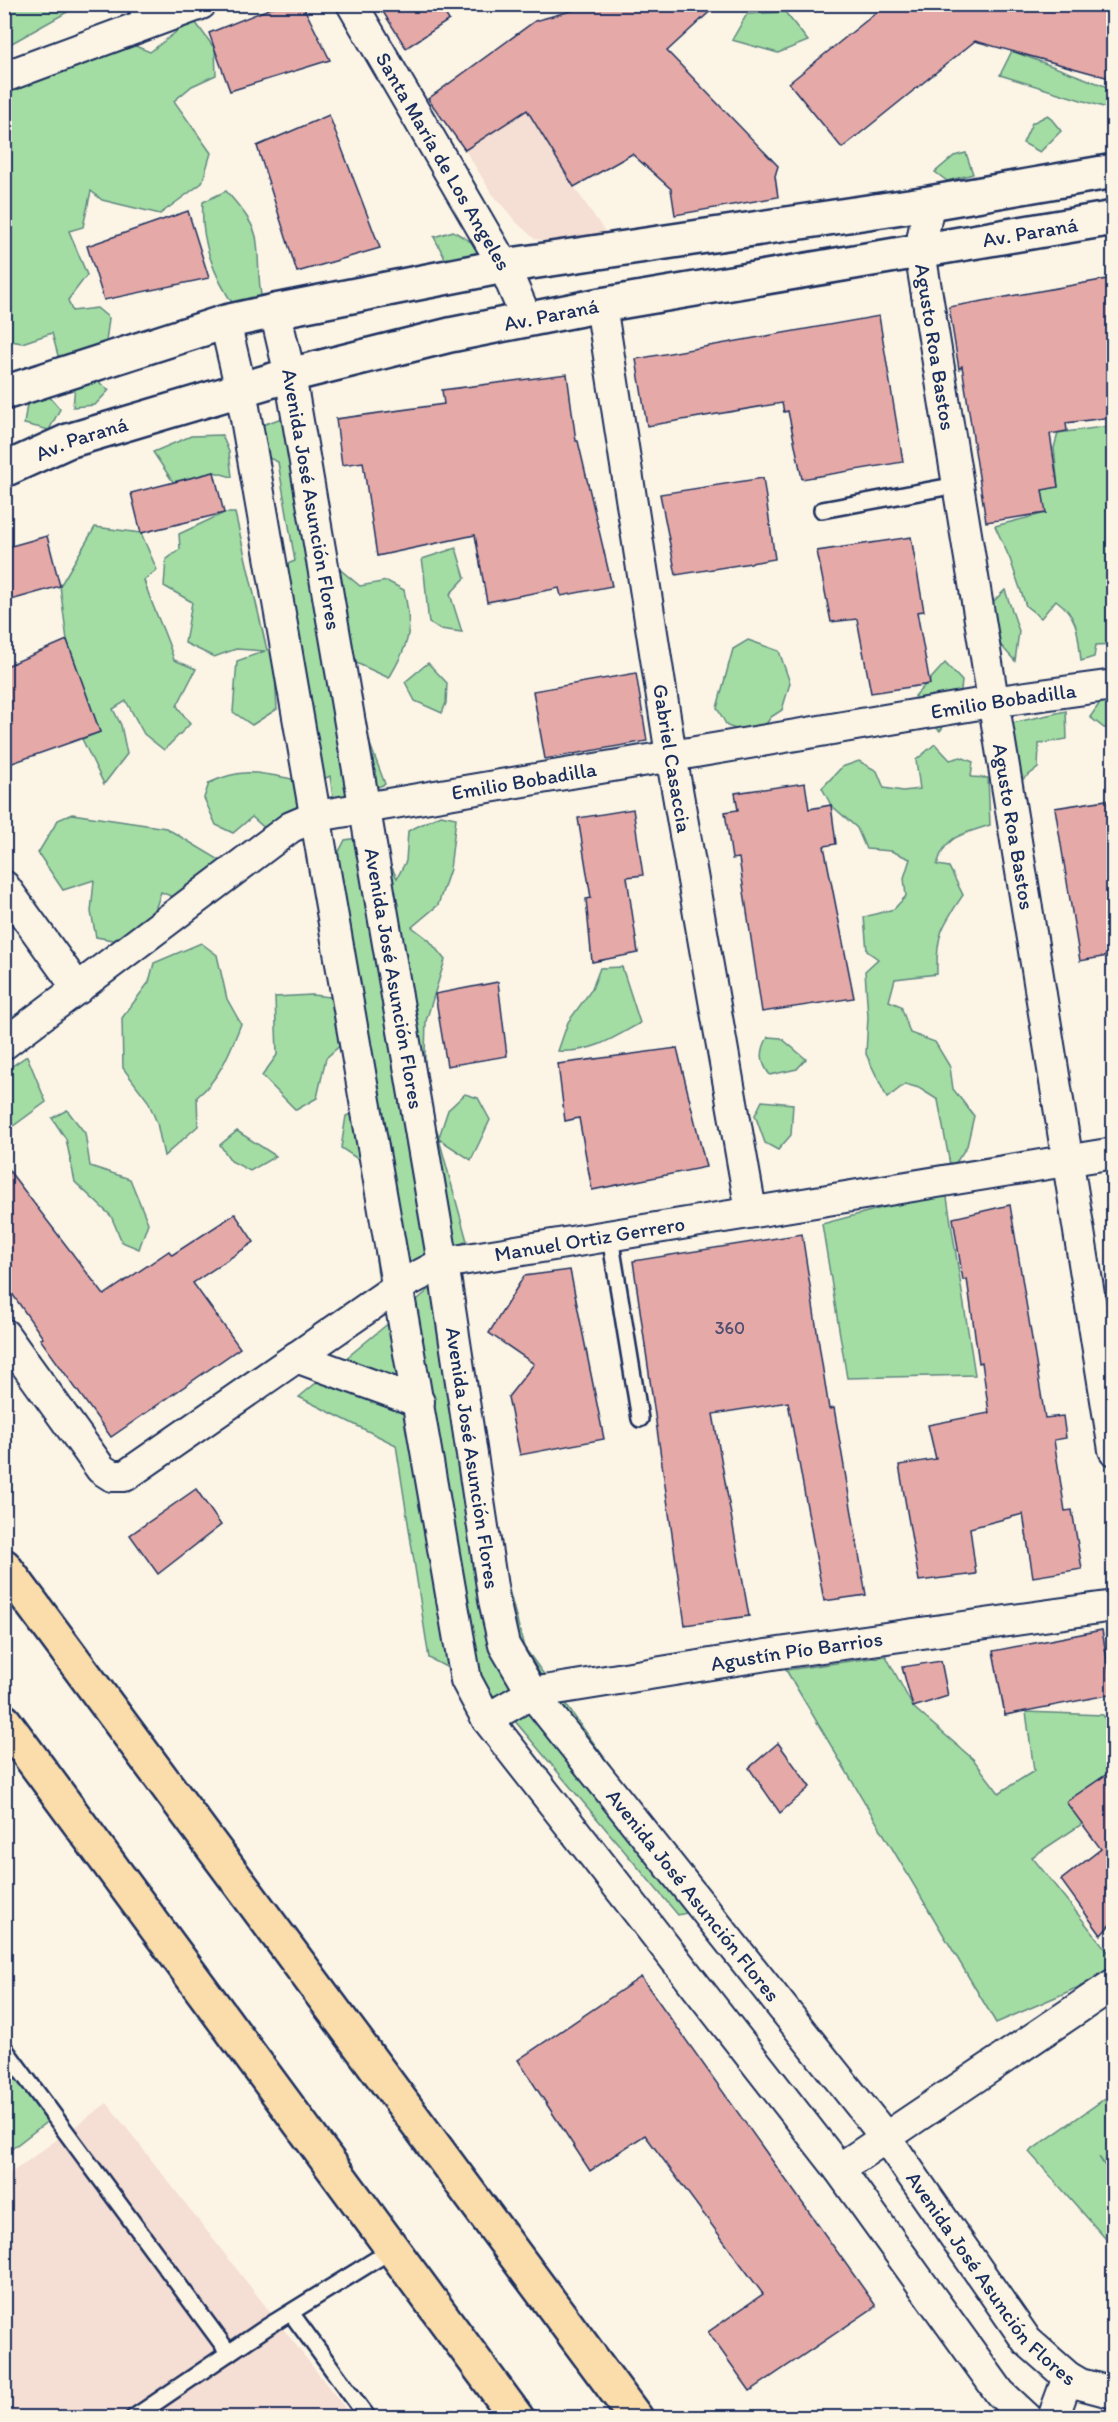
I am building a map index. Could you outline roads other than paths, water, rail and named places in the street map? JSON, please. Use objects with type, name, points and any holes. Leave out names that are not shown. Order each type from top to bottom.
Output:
[{"type":"highway","points":[[4,1566],[636,2418]]},
{"type":"highway","points":[[4,1721],[516,2418]]},
{"type":"street","points":[[4,77],[141,14],[201,4]]},
{"type":"street","name":"Santa María de Los Angeles","points":[[352,4],[504,266],[527,320]]},
{"type":"street","points":[[4,393],[225,322],[275,311],[504,266],[929,203],[1113,171]]},
{"type":"street","name":"Agusto Roa Bastos","points":[[929,203],[920,252],[991,702],[1070,1160],[1113,1450]]},
{"type":"street","name":"Av. Paraná","points":[[4,470],[68,441],[290,375],[450,335],[602,305],[1113,218]]},
{"type":"street","name":"Gabriel Casaccia","points":[[602,305],[671,755],[751,1211]]},
{"type":"street","name":"Avenida José Asunción Flores","points":[[275,311],[290,375],[443,1263],[494,1600],[504,1645],[532,1693],[887,2139],[1028,2340],[1068,2377],[1080,2384],[1113,2393]]},
{"type":"street","name":"Avenida José Asunción Flores","points":[[225,322],[241,390],[317,816],[466,1680],[487,1719],[839,2169],[1000,2393],[1027,2418]]},
{"type":"street","name":"Emilio Bobadilla","points":[[4,1044],[291,827],[317,816],[991,702],[1113,685]]},
{"type":"street","points":[[4,886],[78,989]]},
{"type":"street","name":"Manuel Ortiz Gerrero","points":[[4,1334],[101,1469],[112,1476],[125,1476],[399,1286],[443,1263],[1113,1153]]},
{"type":"street","points":[[296,1357],[419,1402]]},
{"type":"street","name":"Agustín Pío Barrios","points":[[487,1719],[532,1693],[779,1653],[1113,1606]]},
{"type":"street","points":[[839,2169],[887,2139],[1113,1984]]},
{"type":"street","points":[[1053,2418],[1068,2377]]},
{"type":"lane","points":[[822,510],[957,485]]},
{"type":"lane","points":[[610,1237],[640,1419]]},
{"type":"lane","points":[[4,2048],[229,2353]]},
{"type":"lane","points":[[133,2418],[229,2353],[393,2249]]},
{"type":"lane","points":[[291,2313],[368,2418]]}]
